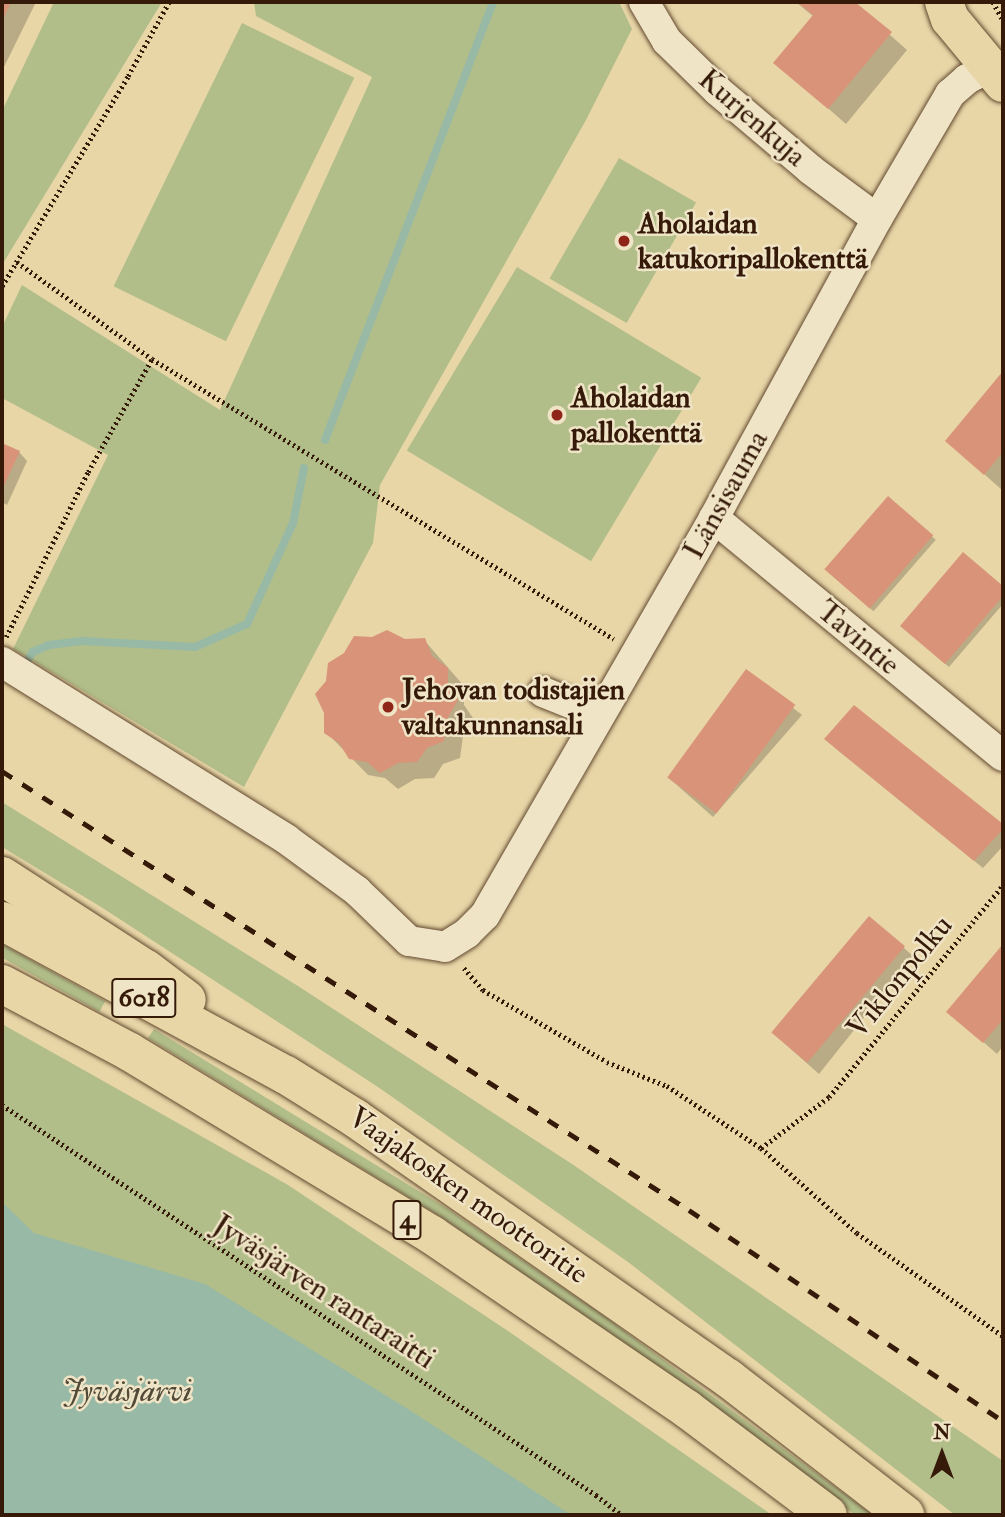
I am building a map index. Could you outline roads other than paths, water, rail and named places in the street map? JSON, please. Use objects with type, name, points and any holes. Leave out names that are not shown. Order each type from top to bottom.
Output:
[{"type":"main road","points":[[944,2],[950,19],[997,75]]},
{"type":"main road","points":[[969,2],[997,75]]},
{"type":"main road","name":"4","points":[[2,876],[146,969],[286,1075]]},
{"type":"main road","name":"Vaajakosken moottoritie","points":[[2,921],[286,1075],[423,1163],[718,1370],[905,1515]]},
{"type":"main road","name":"Vaajakosken moottoritie","points":[[2,984],[130,1052],[432,1235],[687,1409],[828,1515]]},
{"type":"street","name":"Kurjenkuja","points":[[644,2],[667,41],[718,91],[811,170],[877,219]]},
{"type":"street","name":"Länsisauma","points":[[2,662],[286,839],[356,891],[409,941],[456,940],[485,915],[714,519],[877,219],[950,94],[967,79],[997,75]]},
{"type":"street","name":"Tavintie","points":[[714,519],[1003,756]]},
{"type":"street","points":[[544,692],[600,715]]},
{"type":"water","name":"Jyväsjärvi","points":[[2,1202],[34,1233],[205,1284],[408,1409],[571,1515],[2,1515]]},
{"type":"waterway","points":[[325,440],[493,2]]},
{"type":"waterway","points":[[26,663],[33,652],[49,645],[83,641],[195,647],[247,624],[293,523],[304,468]]},
{"type":"railway","points":[[2,771],[689,1210],[1003,1421]]},
{"type":"place","name":"Aholaidan katukoripallokenttä","points":[[624,241]]},
{"type":"place","name":"Aholaidan pallokenttä","points":[[557,415]]},
{"type":"place","name":"Jehovan todistajien valtakunnansali","points":[[388,707]]}]
